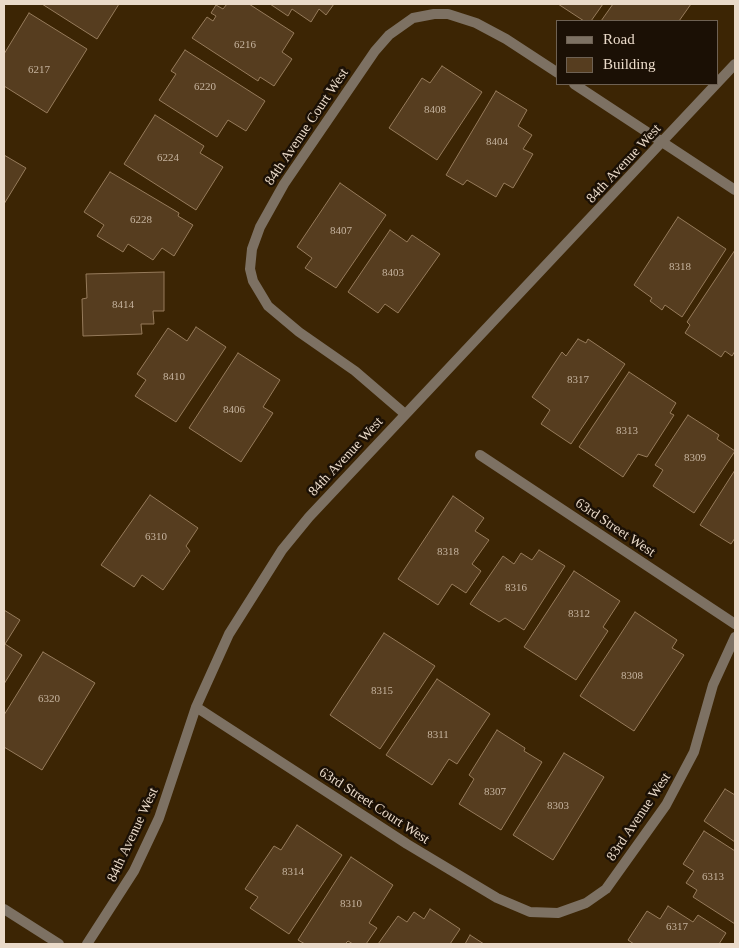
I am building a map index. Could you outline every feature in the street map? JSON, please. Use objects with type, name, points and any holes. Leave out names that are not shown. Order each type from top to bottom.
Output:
[{"type":"street","name":"84th Avenue Court West","points":[[405,414],[355,371],[280,317],[268,306],[259,292],[250,269],[252,249],[257,234],[284,184],[375,51],[389,35],[413,18],[434,14],[468,20],[492,30],[556,72]]},
{"type":"street","name":"84th Avenue West","points":[[719,82],[735,64]]},
{"type":"street","points":[[576,85],[735,190]]},
{"type":"street","name":"84th Avenue West","points":[[87,944],[134,871],[159,818],[196,708],[228,634],[282,550],[309,517],[405,414],[716,85]]},
{"type":"street","name":"63rd Street West","points":[[480,455],[735,624]]},
{"type":"street","name":"83rd Avenue West","points":[[544,914],[558,913],[577,908],[606,888],[666,806],[694,752],[714,685],[735,637]]},
{"type":"street","name":"63rd Street Court West","points":[[196,708],[462,878],[507,904],[544,914]]},
{"type":"street","points":[[4,909],[59,944]]},
{"type":"building","points":[[42,4],[119,4],[97,39]]},
{"type":"building","points":[[227,4],[249,4],[294,33],[282,52],[292,59],[274,86],[260,77],[258,81],[192,38],[207,17],[213,21],[216,16],[211,13],[216,5],[223,9]]},
{"type":"building","points":[[270,4],[334,4],[326,15],[319,9],[311,22],[292,9],[288,16]]},
{"type":"building","points":[[558,4],[603,4],[592,20],[582,20]]},
{"type":"building","points":[[613,4],[691,4],[680,20],[602,20]]},
{"type":"building","points":[[29,13],[87,49],[47,113],[4,86],[4,54]]},
{"type":"building","points":[[185,50],[265,101],[246,131],[228,120],[217,137],[159,100],[176,74],[171,71]]},
{"type":"building","points":[[442,66],[482,92],[437,160],[389,128],[422,78],[430,83]]},
{"type":"building","points":[[496,91],[527,110],[518,126],[532,135],[523,149],[533,154],[513,188],[504,183],[496,197],[467,180],[463,185],[446,175]]},
{"type":"building","points":[[155,115],[204,146],[200,153],[223,167],[196,210],[124,164]]},
{"type":"building","points":[[4,155],[26,168],[4,204]]},
{"type":"building","points":[[110,172],[179,213],[178,216],[193,225],[174,256],[162,248],[153,260],[128,244],[123,252],[97,236],[104,225],[84,212]]},
{"type":"building","points":[[340,183],[386,215],[336,288],[305,268],[312,258],[297,247]]},
{"type":"building","points":[[678,217],[726,249],[682,317],[665,305],[662,310],[650,301],[652,298],[634,285]]},
{"type":"building","points":[[390,230],[407,242],[412,235],[440,254],[398,313],[385,304],[378,313],[348,292]]},
{"type":"building","points":[[735,250],[735,351],[732,356],[725,351],[721,357],[685,333],[690,325],[687,322]]},
{"type":"building","points":[[164,272],[164,311],[153,311],[154,324],[141,324],[142,334],[83,336],[82,299],[87,298],[86,274]]},
{"type":"building","points":[[196,327],[226,347],[176,422],[135,396],[146,380],[137,374],[168,328],[187,341]]},
{"type":"building","points":[[578,339],[586,343],[588,339],[625,364],[571,444],[541,424],[550,410],[532,397],[562,352],[566,356]]},
{"type":"building","points":[[238,353],[280,380],[263,407],[273,413],[241,462],[189,428]]},
{"type":"building","points":[[629,372],[676,403],[670,413],[674,415],[647,457],[638,454],[623,477],[579,447]]},
{"type":"building","points":[[688,415],[719,435],[717,439],[735,451],[694,513],[653,486],[663,470],[655,465]]},
{"type":"building","points":[[735,470],[735,538],[731,544],[700,525]]},
{"type":"building","points":[[150,495],[198,528],[186,546],[190,551],[163,590],[142,575],[134,587],[101,565]]},
{"type":"building","points":[[453,496],[484,518],[475,531],[489,540],[472,564],[481,571],[466,593],[452,584],[438,605],[398,579]]},
{"type":"building","points":[[539,550],[565,566],[524,630],[505,618],[499,622],[470,604],[503,556],[514,564],[521,553],[532,560]]},
{"type":"building","points":[[574,571],[620,601],[603,627],[608,631],[576,680],[524,647]]},
{"type":"building","points":[[4,610],[20,620],[5,644],[22,655],[4,684]]},
{"type":"building","points":[[635,612],[677,640],[672,648],[684,655],[634,731],[580,696]]},
{"type":"building","points":[[384,633],[435,666],[380,749],[330,715]]},
{"type":"building","points":[[43,652],[95,683],[42,770],[4,747],[4,715]]},
{"type":"building","points":[[437,679],[490,714],[457,764],[449,759],[432,785],[386,755]]},
{"type":"building","points":[[497,730],[525,748],[524,751],[542,762],[501,830],[459,804],[474,779],[469,775]]},
{"type":"building","points":[[564,753],[604,777],[553,860],[513,835]]},
{"type":"building","points":[[725,789],[735,795],[735,842],[704,821]]},
{"type":"building","points":[[297,825],[342,855],[289,934],[250,908],[258,897],[245,889],[274,846],[281,850]]},
{"type":"building","points":[[704,831],[735,851],[735,924],[693,897],[697,890],[686,883],[694,871],[683,864]]},
{"type":"building","points":[[351,857],[393,885],[369,923],[377,928],[366,944],[353,944],[348,941],[345,944],[305,944],[298,940]]},
{"type":"building","points":[[668,906],[693,922],[698,915],[726,933],[719,944],[634,944],[628,940],[647,911],[660,919]]},
{"type":"building","points":[[430,909],[460,929],[450,944],[378,944],[398,916],[407,922],[414,912],[424,919]]},
{"type":"building","points":[[470,935],[484,944],[465,944]]}]
